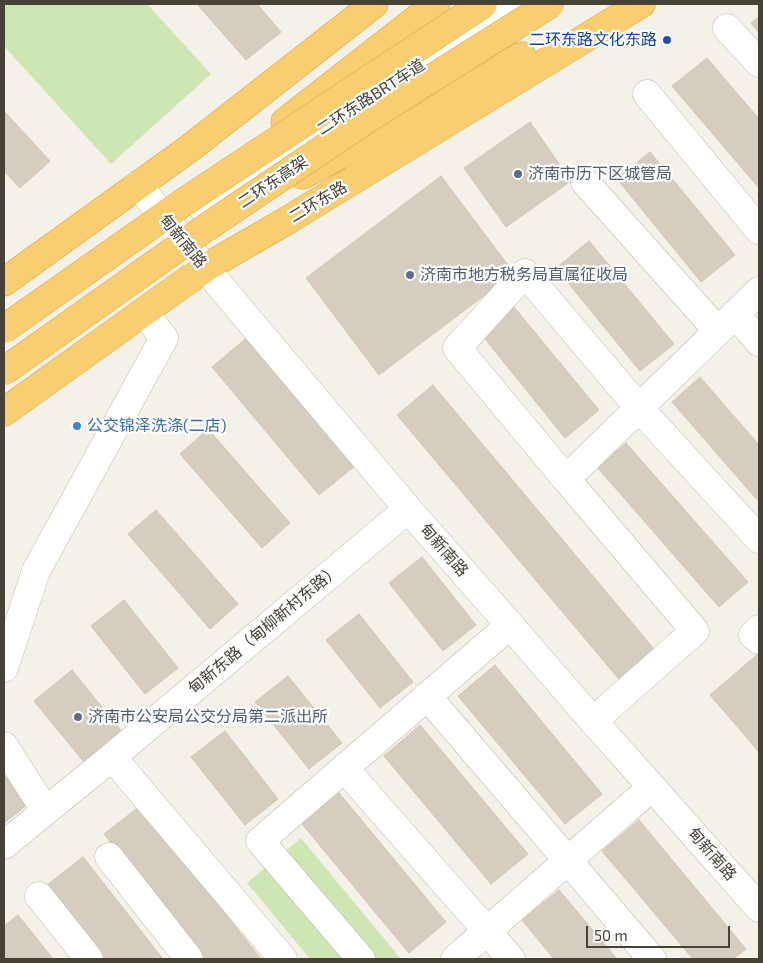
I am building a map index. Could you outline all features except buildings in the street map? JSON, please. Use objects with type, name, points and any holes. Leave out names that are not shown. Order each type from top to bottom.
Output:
[{"type":"highway","points":[[4,282],[190,148],[374,4]]},
{"type":"highway","points":[[199,211],[436,4]]},
{"type":"highway","name":"二环东高架","points":[[4,371],[199,211],[484,4]]},
{"type":"highway","name":"二环东高架","points":[[4,329],[199,211],[372,116],[550,4]]},
{"type":"highway","points":[[199,211],[556,38],[608,4]]},
{"type":"highway","name":"二环东路","points":[[4,412],[205,268],[288,220],[641,4]]},
{"type":"street","name":"二环东路BRT车道","points":[[199,211],[514,4]]},
{"type":"street","points":[[727,28],[759,63]]},
{"type":"street","points":[[647,94],[759,230]]},
{"type":"street","points":[[585,182],[726,322],[759,342]]},
{"type":"street","points":[[138,185],[199,211],[205,268]]},
{"type":"street","name":"甸新南路","points":[[138,185],[205,268],[408,509],[592,722],[759,908]]},
{"type":"street","points":[[592,722],[695,631],[457,348],[525,273],[639,408],[759,539]]},
{"type":"street","points":[[566,479],[759,291]]},
{"type":"street","points":[[4,668],[36,571],[164,338],[144,312]]},
{"type":"street","name":"甸新东路（甸柳新村东路）","points":[[4,845],[408,509]]},
{"type":"street","points":[[360,959],[260,841],[510,625]]},
{"type":"street","points":[[759,629],[753,635],[759,640]]},
{"type":"street","points":[[427,696],[652,959]]},
{"type":"street","points":[[4,746],[45,810]]},
{"type":"street","points":[[112,757],[283,959]]},
{"type":"street","points":[[344,768],[511,959]]},
{"type":"street","points":[[455,959],[652,787]]},
{"type":"street","points":[[108,858],[189,959]]},
{"type":"street","points":[[39,896],[89,959]]},
{"type":"green space","points":[[4,4],[147,4],[211,74],[111,164],[4,46]]},
{"type":"green space","points":[[301,838],[401,959],[310,959],[247,883]]},
{"type":"place","name":"二环东路文化东路","points":[[667,40]]},
{"type":"place","name":"济南市历下区城管局","points":[[518,174]]},
{"type":"place","name":"济南市地方税务局直属征收局","points":[[410,275]]},
{"type":"place","name":"公交锦泽洗涤(二店)","points":[[77,426]]},
{"type":"place","name":"济南市公安局公交分局第二派出所","points":[[78,717]]}]
